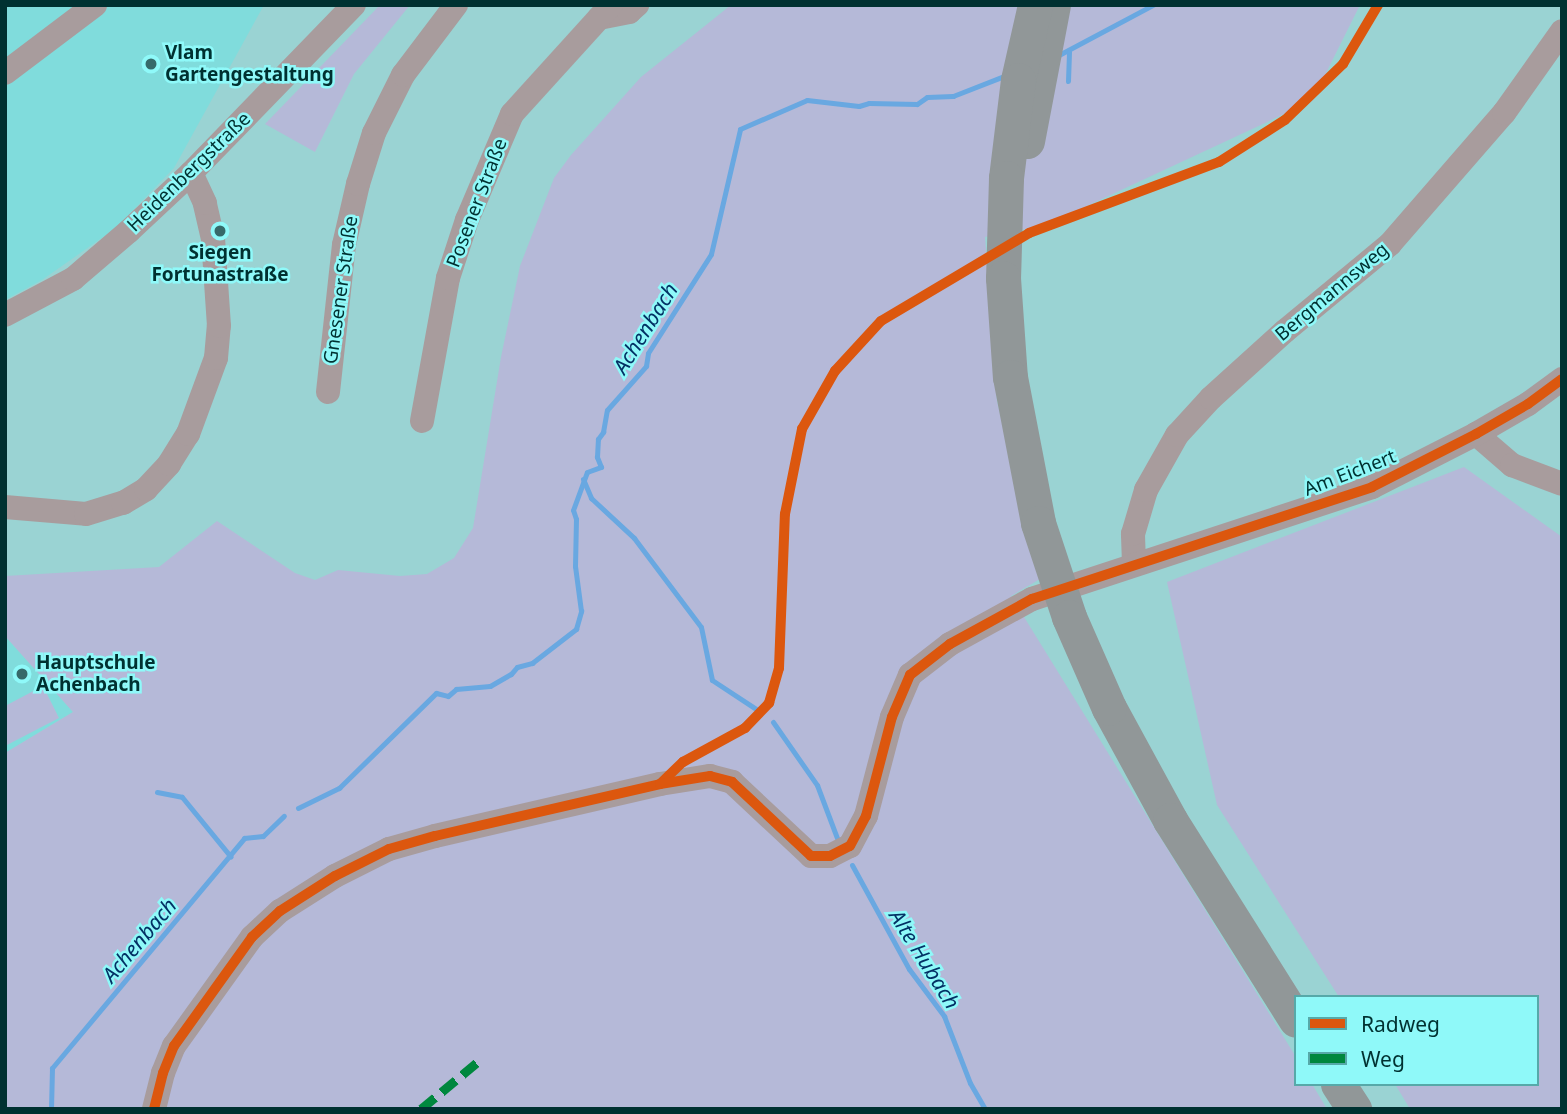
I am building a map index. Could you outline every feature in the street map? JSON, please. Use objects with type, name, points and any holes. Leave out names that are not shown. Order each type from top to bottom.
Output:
[{"type":"highway","points":[[1035,5],[1018,80],[1006,178],[1003,278],[1010,377],[1026,475],[1045,547],[1069,617],[1117,704],[1300,995]]},
{"type":"highway","points":[[1053,5],[1036,83],[1023,180],[1021,277],[1027,374],[1044,471],[1062,541],[1117,704],[1177,832],[1294,1017]]},
{"type":"highway","points":[[1339,1086],[1354,1109]]},
{"type":"highway","points":[[1357,1086],[1371,1109]]},
{"type":"street","points":[[5,73],[95,5]]},
{"type":"street","name":"Heidenbergstraße","points":[[5,315],[74,279],[191,173],[354,5]]},
{"type":"street","name":"Gnesener Straße","points":[[328,392],[344,245],[374,133],[402,75],[456,5]]},
{"type":"street","name":"Posener Straße","points":[[422,421],[448,278],[467,220],[512,114],[605,11],[629,12],[637,5]]},
{"type":"street","name":"Bergmannsweg","points":[[1134,564],[1133,534],[1146,490],[1177,435],[1211,398],[1285,331],[1390,244],[1504,113],[1562,31]]},
{"type":"street","points":[[5,507],[86,514],[123,503],[146,489],[169,464],[188,434],[216,358],[219,326],[213,239],[205,203],[191,173]]},
{"type":"street","name":"Am Eichert","points":[[154,1109],[163,1073],[186,1027],[252,937],[280,911],[335,876],[389,849],[660,784],[710,776],[733,782],[811,856],[830,856],[850,846],[866,816],[891,717],[910,675],[950,644],[1032,599],[1372,487],[1476,434],[1528,404],[1562,379]]},
{"type":"street","points":[[1476,434],[1512,465],[1562,484]]},
{"type":"shaded area","points":[[5,5],[264,5],[174,168],[116,228],[42,280],[5,300]]},
{"type":"shaded area","points":[[380,5],[410,5],[354,74],[315,152],[265,124]]},
{"type":"shaded area","points":[[731,5],[1360,5],[1312,101],[1046,225],[985,237],[997,401],[1040,579],[1011,596],[1294,1054],[1294,1086],[1313,1086],[1327,1109],[5,1109],[5,753],[73,712],[5,636],[5,576],[159,567],[217,521],[295,573],[315,580],[338,570],[400,576],[427,574],[454,558],[473,528],[501,357],[520,266],[554,178],[571,155],[641,77]]},
{"type":"shaded area","points":[[1464,467],[1562,537],[1562,1109],[1410,1109],[1396,1086],[1539,1086],[1539,995],[1338,995],[1217,805],[1167,582]]},
{"type":"shaded area","name":"Hauptschule Achenbach","points":[[5,636],[73,712],[5,753]]},
{"type":"shaded area","points":[[43,686],[59,718],[5,746],[5,706]]},
{"type":"waterway","name":"Achenbach","points":[[1055,57],[1153,5]]},
{"type":"waterway","points":[[1068,81],[1069,52]]},
{"type":"waterway","name":"Achenbach","points":[[298,808],[339,788],[436,693],[448,696],[456,689],[490,686],[511,674],[517,667],[532,663],[576,629],[581,611],[575,566],[576,519],[573,510],[587,472],[601,467],[597,457],[598,439],[603,432],[607,410],[646,366],[648,353],[711,254],[740,129],[807,100],[859,106],[869,103],[917,104],[927,97],[953,96],[1007,75]]},
{"type":"waterway","points":[[583,479],[591,498],[634,538],[701,627],[712,680],[756,709]]},
{"type":"waterway","points":[[773,722],[817,785],[837,838]]},
{"type":"waterway","points":[[157,792],[182,797],[231,857]]},
{"type":"waterway","name":"Achenbach","points":[[51,1109],[52,1068],[244,838],[263,836],[284,816]]},
{"type":"waterway","name":"Alte Hubach","points":[[852,865],[909,969],[944,1016],[970,1083],[985,1109]]},
{"type":"marked path","points":[[421,1109],[480,1060]]},
{"type":"cycle path","points":[[660,784],[683,762],[745,728],[769,703],[779,668],[785,514],[802,429],[835,371],[881,321],[1029,233],[1219,162],[1285,120],[1343,64],[1378,5]]},
{"type":"cycle path","points":[[154,1109],[163,1073],[174,1046],[252,937],[280,911],[335,876],[389,849],[435,836],[660,784],[710,776],[732,782],[811,856],[830,856],[850,846],[866,816],[892,717],[910,675],[950,644],[1032,599],[1372,487],[1476,434],[1528,404],[1562,379]]},
{"type":"place","name":"Vlam Gartengestaltung","points":[[151,64]]},
{"type":"place","name":"Siegen Fortunastraße","points":[[220,231]]},
{"type":"place","name":"Hauptschule Achenbach","points":[[22,674]]}]
